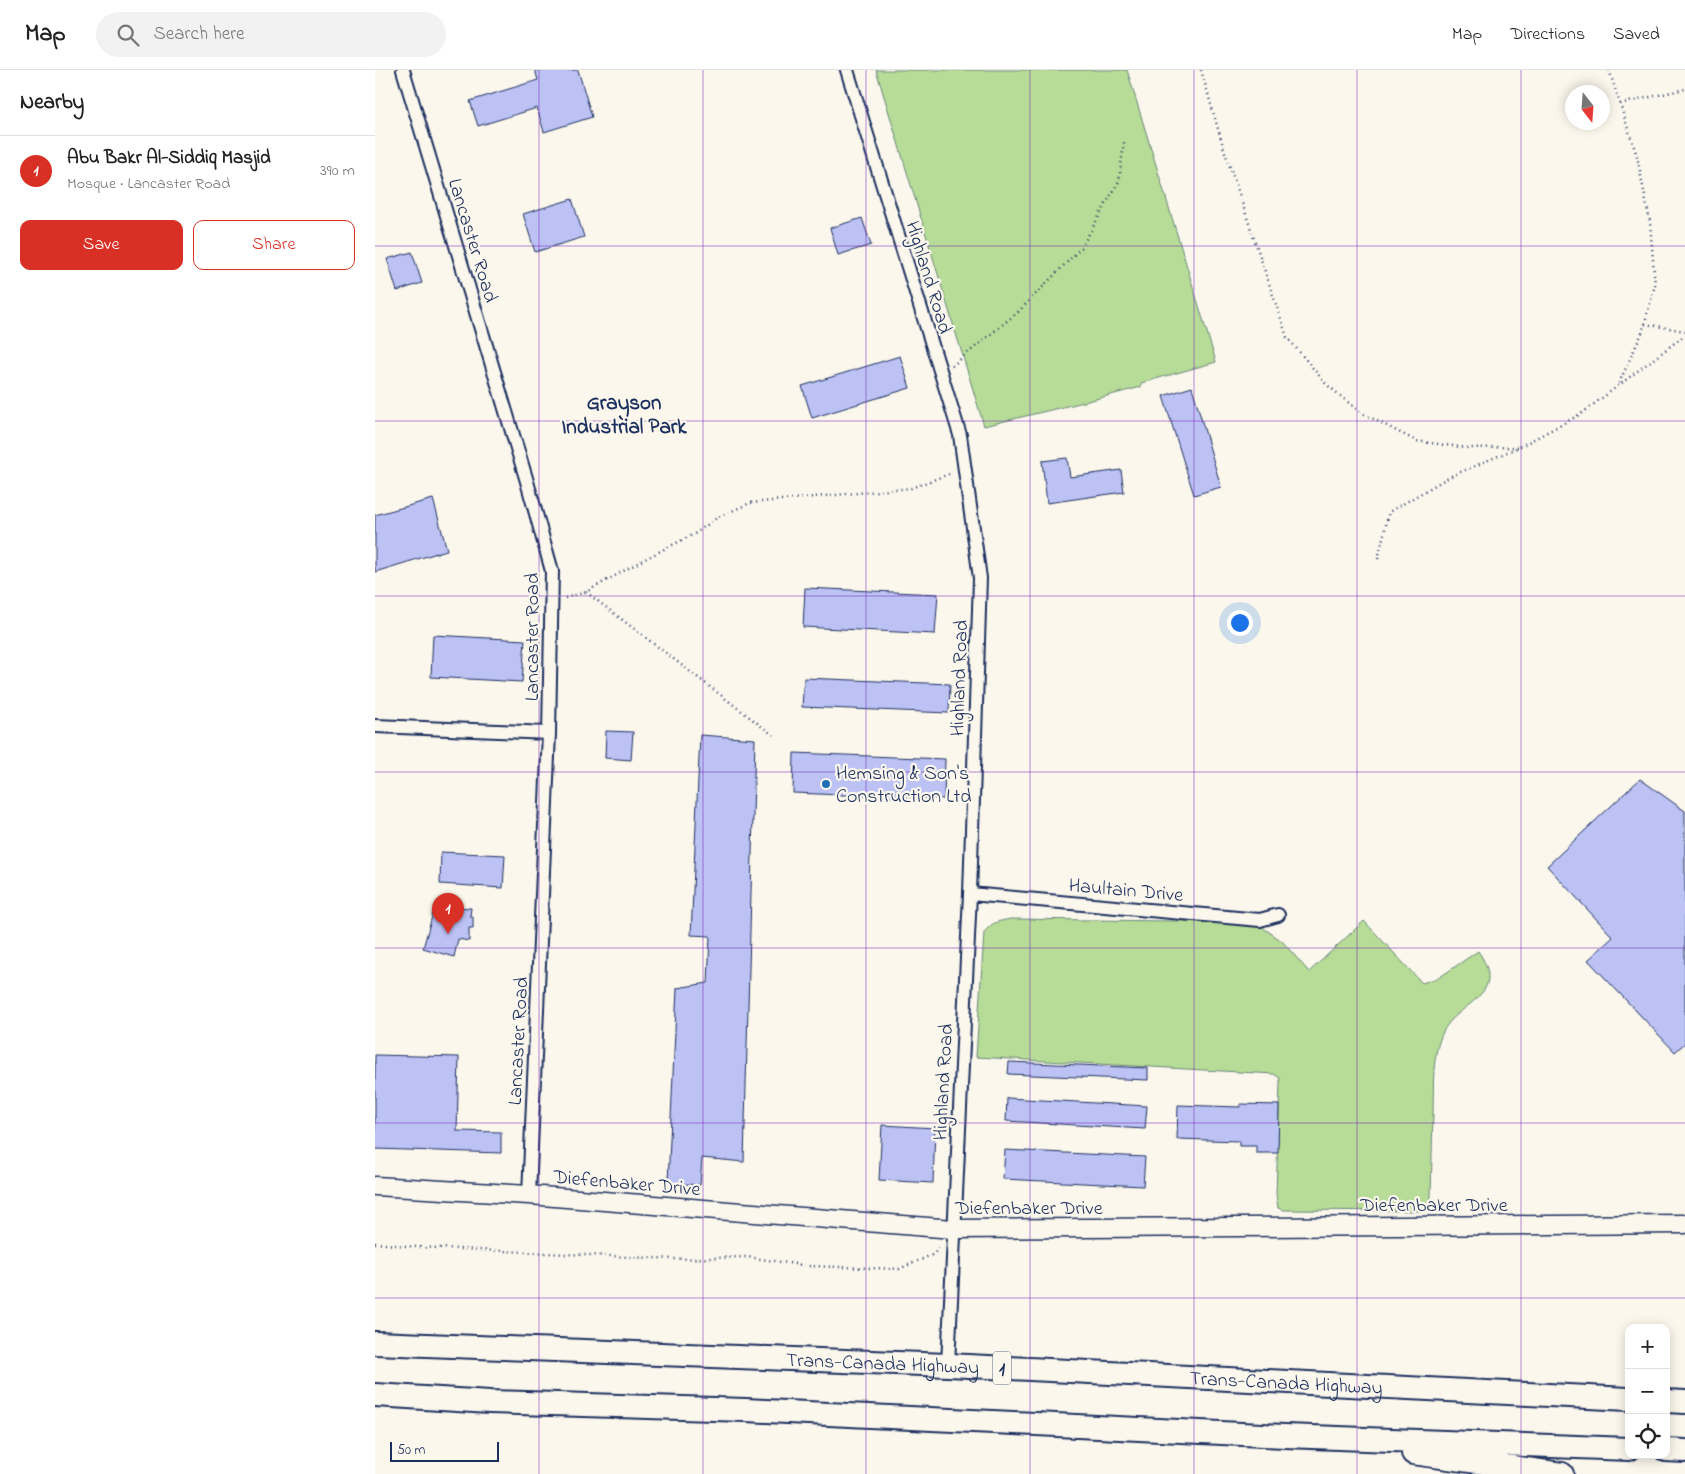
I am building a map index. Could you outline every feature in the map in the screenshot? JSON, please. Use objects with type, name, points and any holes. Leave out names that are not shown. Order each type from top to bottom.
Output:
[{"type":"highway","name":"Trans-Canada Highway","points":[[375,1343],[948,1365],[1625,1399]]},
{"type":"highway","points":[[375,1395],[490,1402],[746,1410],[1285,1436],[1625,1449]]},
{"type":"highway","points":[[1670,1401],[1685,1402]]},
{"type":"highway","points":[[1285,1436],[1562,1474]]},
{"type":"highway","points":[[1670,1450],[1685,1451]]},
{"type":"street","name":"Lancaster Road","points":[[403,70],[526,478],[552,572],[549,733],[529,1195]]},
{"type":"street","name":"Highland Road","points":[[847,70],[960,435],[981,578],[970,894],[948,1365]]},
{"type":"street","points":[[375,726],[549,733]]},
{"type":"street","name":"Haultain Drive","points":[[970,894],[1260,920],[1279,915]]},
{"type":"street","name":"Diefenbaker Drive","points":[[375,1186],[529,1195],[953,1229],[1685,1224]]},
{"type":"path","points":[[1201,70],[1223,146],[1287,336],[1327,384],[1359,412],[1416,441],[1468,448],[1519,447]]},
{"type":"path","points":[[1609,70],[1637,156],[1650,222],[1655,285],[1643,332],[1617,387]]},
{"type":"path","points":[[1620,104],[1685,90]]},
{"type":"path","points":[[941,375],[1018,312],[1081,248],[1119,182],[1124,142]]},
{"type":"path","points":[[1645,324],[1685,331]]},
{"type":"path","points":[[1378,559],[1389,512],[1449,477],[1519,447],[1581,414],[1685,335]]},
{"type":"path","points":[[551,602],[586,592],[696,533],[718,517],[750,504],[775,500],[911,488],[948,476],[964,466]]},
{"type":"path","points":[[586,592],[773,734]]},
{"type":"path","points":[[375,1243],[417,1247],[674,1259],[747,1257],[809,1266],[899,1269],[934,1254],[953,1229]]},
{"type":"green space","points":[[876,70],[1127,70],[1216,362],[1141,383],[1141,387],[984,426]]},
{"type":"green space","points":[[1011,919],[1255,922],[1282,941],[1309,972],[1364,921],[1422,983],[1440,977],[1478,951],[1486,966],[1488,978],[1485,988],[1479,996],[1451,1020],[1444,1030],[1435,1060],[1431,1197],[1429,1204],[1421,1211],[1284,1210],[1278,1208],[1276,1194],[1280,1078],[1274,1074],[976,1057],[984,933],[992,924]]},
{"type":"building","points":[[535,70],[578,70],[592,117],[544,132],[537,108],[478,126],[470,101],[538,80]]},
{"type":"building","points":[[572,199],[584,237],[535,252],[523,214]]},
{"type":"building","points":[[862,218],[871,245],[838,255],[830,228]]},
{"type":"building","points":[[412,252],[422,283],[397,291],[387,259]]},
{"type":"building","points":[[900,356],[910,388],[812,418],[802,386]]},
{"type":"building","points":[[1192,387],[1221,487],[1194,495],[1163,396]]},
{"type":"building","points":[[1067,458],[1070,477],[1121,470],[1124,492],[1047,503],[1042,461]]},
{"type":"building","points":[[433,499],[447,550],[375,572],[375,515]]},
{"type":"building","points":[[805,588],[938,594],[935,634],[803,627]]},
{"type":"building","points":[[433,635],[525,640],[522,682],[431,677]]},
{"type":"building","points":[[804,678],[950,684],[949,713],[802,707]]},
{"type":"building","points":[[606,731],[633,732],[631,760],[605,758]]},
{"type":"building","points":[[700,735],[755,739],[744,1162],[702,1158],[700,1185],[668,1183],[677,988],[708,983],[710,936],[691,935]]},
{"type":"building","points":[[794,753],[945,759],[944,799],[793,793]]},
{"type":"building","points":[[1640,779],[1685,811],[1685,1043],[1675,1052],[1588,960],[1613,937],[1547,866]]},
{"type":"building","points":[[441,852],[505,855],[503,888],[440,884]]},
{"type":"building","points":[[435,906],[471,908],[470,916],[473,916],[473,928],[469,928],[469,941],[458,939],[454,957],[423,948]]},
{"type":"building","points":[[375,1055],[459,1057],[457,1131],[501,1132],[501,1153],[375,1149]]},
{"type":"building","points":[[1009,1062],[1148,1068],[1148,1080],[1008,1074]]},
{"type":"building","points":[[1007,1098],[1147,1106],[1145,1129],[1006,1121]]},
{"type":"building","points":[[1240,1104],[1279,1105],[1278,1153],[1256,1153],[1256,1146],[1239,1146],[1239,1141],[1177,1139],[1178,1105],[1240,1107]]},
{"type":"building","points":[[882,1125],[935,1128],[933,1183],[879,1180]]},
{"type":"building","points":[[1005,1150],[1145,1157],[1143,1186],[1003,1179]]},
{"type":"place","name":"Hemsing & Son's Construction Ltd","points":[[826,784]]},
{"type":"place","name":"Abu Bakr Al-Siddiq Masjid","points":[[448,934]]},
{"type":"district","name":"Grayson Industrial Park","points":[[624,414]]}]
